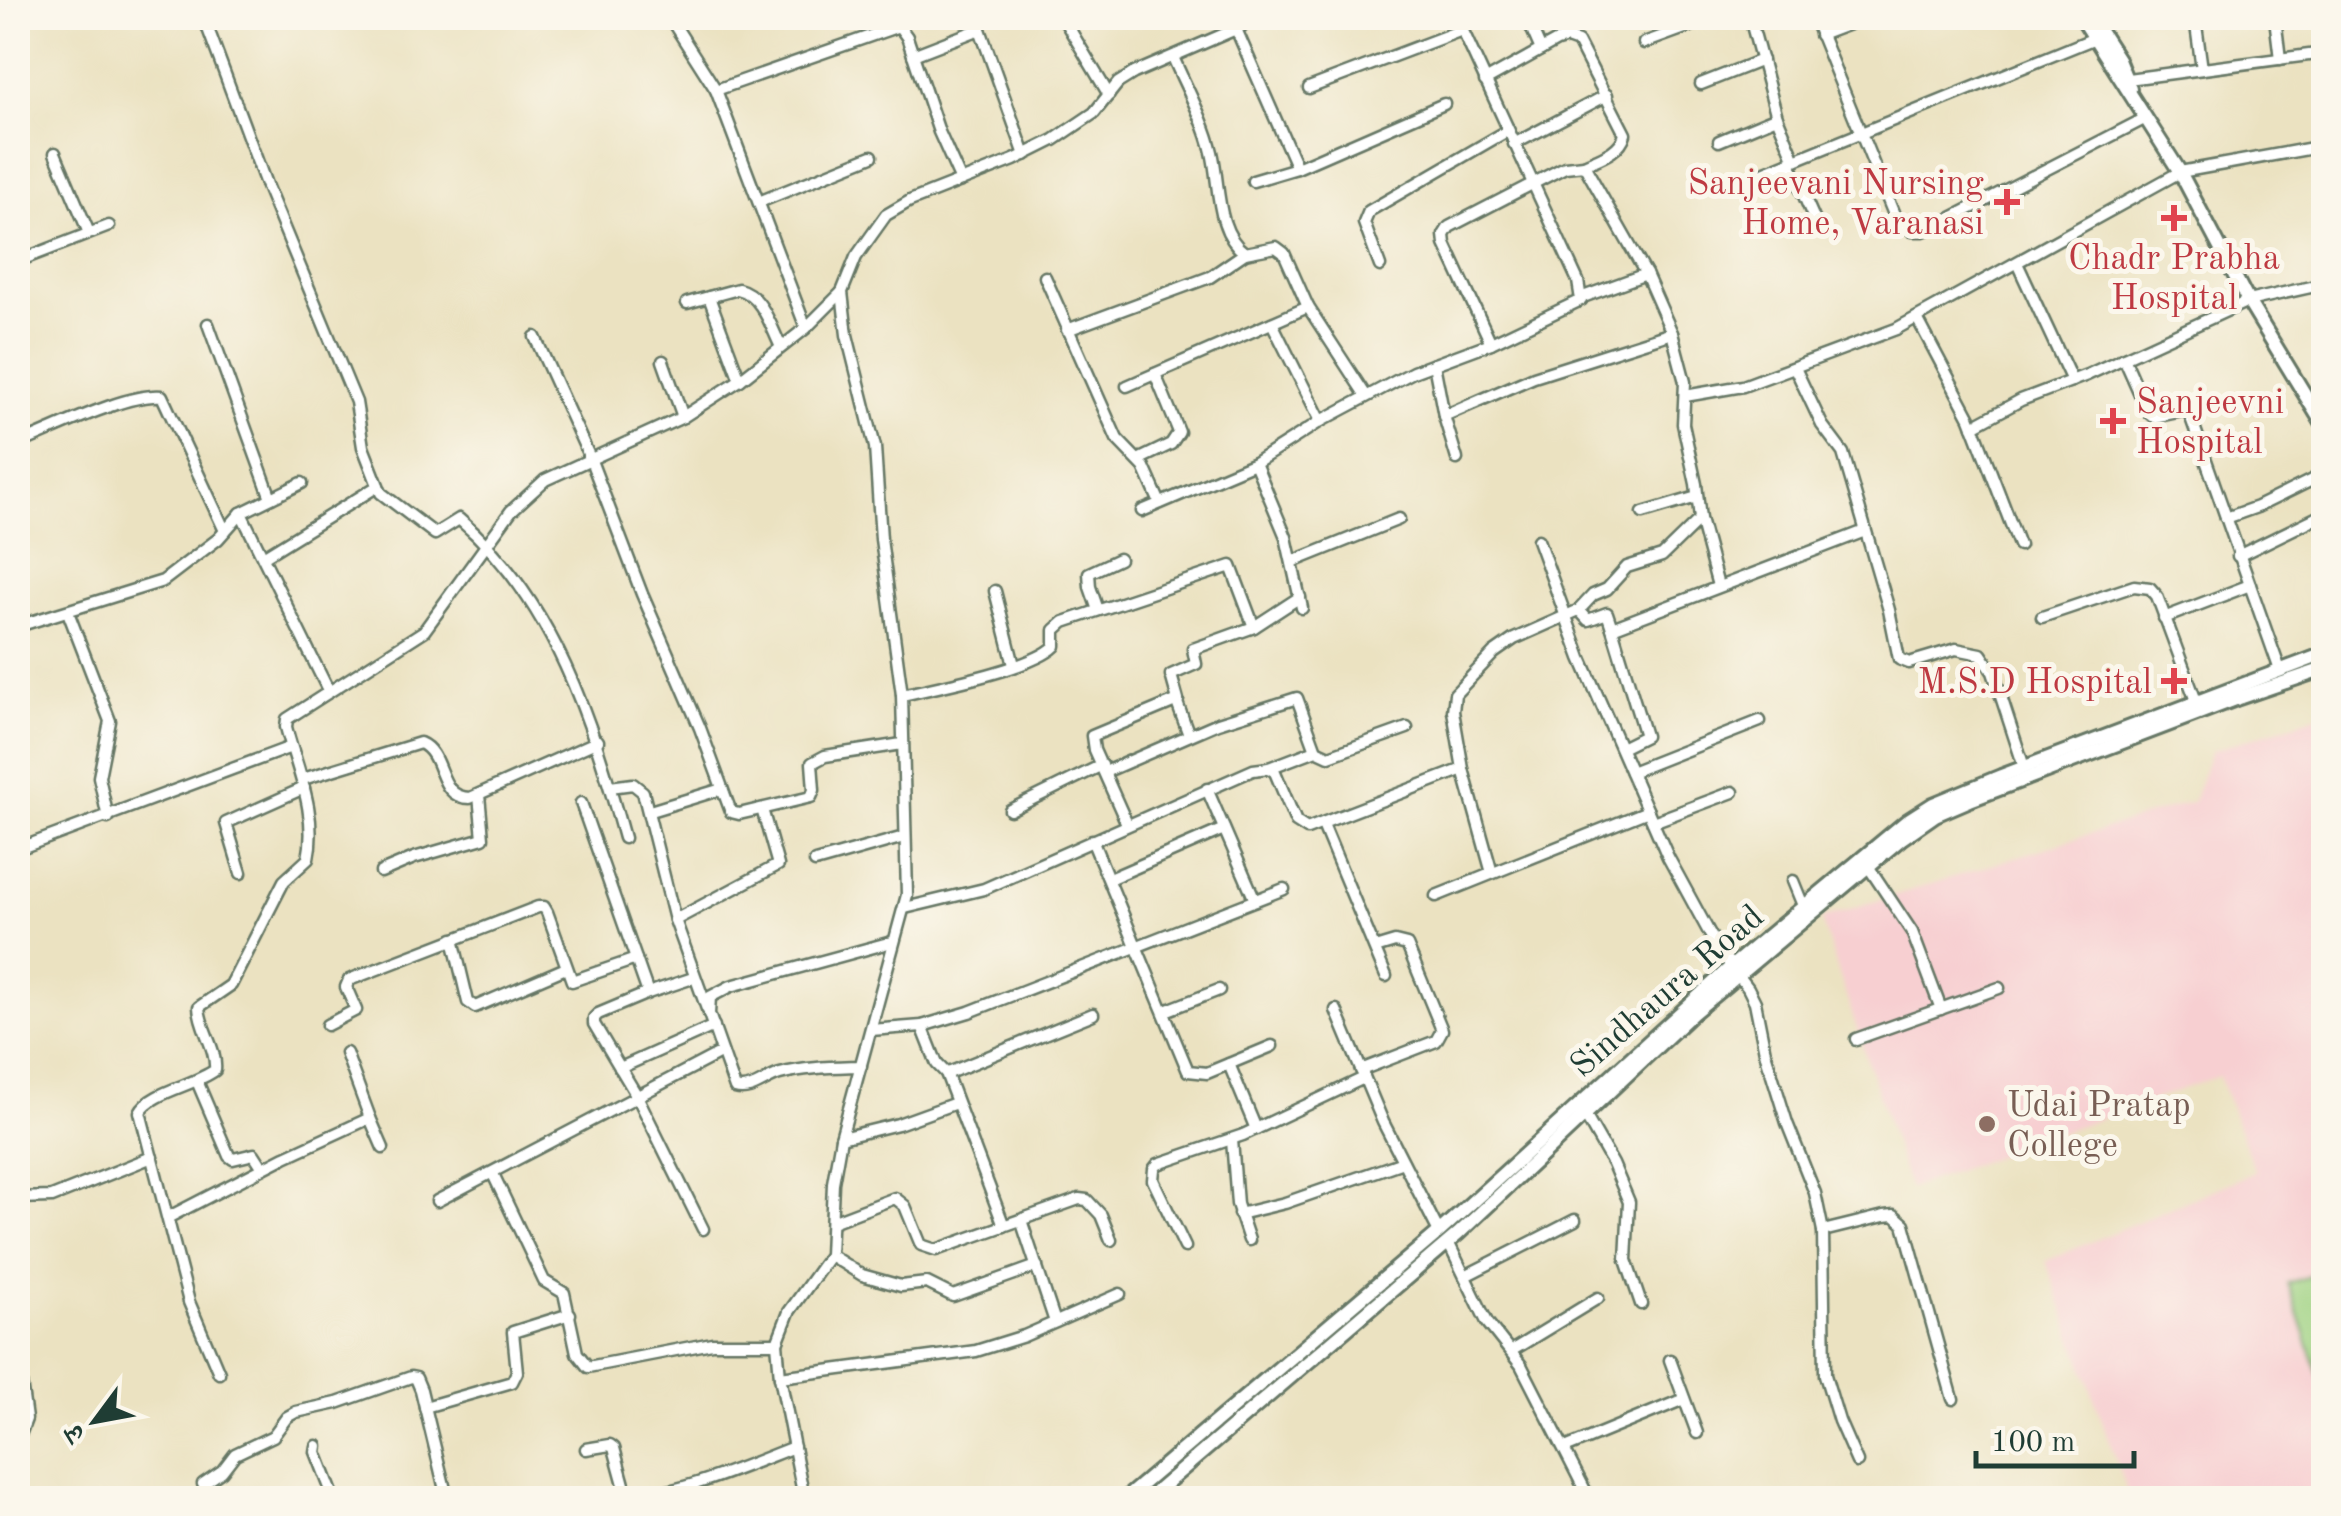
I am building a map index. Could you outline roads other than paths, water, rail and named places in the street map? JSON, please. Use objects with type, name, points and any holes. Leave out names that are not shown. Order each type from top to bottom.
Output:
[{"type":"street","points":[[204,18],[266,187],[356,402],[364,447],[381,493],[435,534],[459,519],[486,542],[512,576],[556,646],[598,741],[624,838]]},
{"type":"street","points":[[670,18],[716,90],[806,328]]},
{"type":"street","points":[[987,18],[979,24],[980,29],[1025,155]]},
{"type":"street","points":[[1063,18],[1109,95]]},
{"type":"street","points":[[220,1373],[188,1302],[141,1108],[211,1074],[217,1065],[199,1007],[231,985],[284,881],[308,859],[310,817],[287,719],[424,631],[486,542],[511,511],[545,480],[683,417],[740,380],[806,328],[842,292],[856,257],[886,216],[910,201],[1025,155],[1082,123],[1118,84],[1134,74],[1255,18]]},
{"type":"street","points":[[1456,18],[1535,184],[1582,297]]},
{"type":"street","points":[[1527,18],[1541,50]]},
{"type":"street","points":[[1644,43],[1712,18]]},
{"type":"street","points":[[1750,18],[1792,161],[1818,230]]},
{"type":"street","points":[[1814,18],[1895,217],[1912,232],[1923,231],[2146,118]]},
{"type":"street","points":[[1820,35],[1865,18]]},
{"type":"street","points":[[2082,18],[2180,172],[2248,301],[2324,426]]},
{"type":"street","points":[[2092,18],[2128,78],[2132,97]]},
{"type":"street","points":[[2195,18],[2202,69]]},
{"type":"street","points":[[2275,18],[2280,59]]},
{"type":"street","points":[[716,90],[893,26],[904,30],[939,132],[961,181]]},
{"type":"street","points":[[913,55],[980,29]]},
{"type":"street","points":[[1236,29],[1297,168]]},
{"type":"street","points":[[1309,88],[1462,30]]},
{"type":"street","points":[[1484,81],[1567,38],[1578,42],[1625,134],[1622,143],[1584,165],[1565,167],[1449,227],[1444,244],[1490,343]]},
{"type":"street","points":[[1732,186],[2095,38]]},
{"type":"street","points":[[2128,78],[2324,54]]},
{"type":"street","points":[[1173,57],[1212,153],[1216,194],[1227,226],[1238,248],[1245,253]]},
{"type":"street","points":[[1701,84],[1762,60]]},
{"type":"street","points":[[1514,144],[1607,95]]},
{"type":"street","points":[[1254,182],[1297,168],[1444,104]]},
{"type":"street","points":[[1719,141],[1778,117]]},
{"type":"street","points":[[1380,266],[1364,223],[1369,210],[1507,130]]},
{"type":"street","points":[[1684,396],[1744,386],[1858,345],[1916,318],[2180,172],[2324,146]]},
{"type":"street","points":[[55,153],[89,234]]},
{"type":"street","points":[[759,202],[872,156]]},
{"type":"street","points":[[1584,165],[1646,274],[1672,334],[1683,372],[1683,424],[1700,519],[1718,586]]},
{"type":"street","points":[[18,261],[108,226]]},
{"type":"street","points":[[1068,330],[1210,277],[1245,253],[1276,248],[1284,253],[1308,307],[1366,396]]},
{"type":"street","points":[[2018,263],[2072,382]]},
{"type":"street","points":[[1142,511],[1254,463],[1366,396],[1434,364],[1490,343],[1578,303],[1582,297],[1646,274]]},
{"type":"street","points":[[1046,278],[1116,439],[1138,460],[1160,503]]},
{"type":"street","points":[[1973,426],[2021,400],[2072,382],[2248,301],[2324,284]]},
{"type":"street","points":[[686,303],[746,290],[760,305],[781,347]]},
{"type":"street","points":[[804,1498],[780,1377],[778,1343],[789,1312],[830,1255],[833,1183],[842,1138],[907,895],[902,695],[881,539],[874,447],[847,335],[842,292]]},
{"type":"street","points":[[709,297],[740,380]]},
{"type":"street","points":[[1127,386],[1308,307]]},
{"type":"street","points":[[1916,318],[1973,426],[2020,545]]},
{"type":"street","points":[[1272,322],[1321,421]]},
{"type":"street","points":[[208,324],[270,498]]},
{"type":"street","points":[[1444,416],[1534,377],[1672,334]]},
{"type":"street","points":[[534,337],[590,458],[730,812],[762,809],[813,795],[811,767],[825,756],[902,744]]},
{"type":"street","points":[[2124,358],[2148,412],[2154,417],[2187,410],[2190,415],[2280,670]]},
{"type":"street","points":[[663,360],[683,417]]},
{"type":"street","points":[[1434,364],[1456,459]]},
{"type":"street","points":[[1796,368],[1822,425],[1840,446],[1889,610],[1899,660],[1909,664],[1956,649],[1981,654],[1993,672],[2024,767]]},
{"type":"street","points":[[1138,460],[1171,444],[1179,432],[1155,374]]},
{"type":"street","points":[[18,444],[94,412],[152,395],[162,396],[225,531]]},
{"type":"street","points":[[1189,735],[1171,675],[1196,664],[1193,649],[1254,627],[1301,603],[1280,522],[1254,463]]},
{"type":"street","points":[[2226,518],[2324,474]]},
{"type":"street","points":[[18,626],[162,581],[225,531],[240,512],[302,482]]},
{"type":"street","points":[[263,557],[378,486]]},
{"type":"street","points":[[1643,513],[1697,496]]},
{"type":"street","points":[[240,512],[329,692]]},
{"type":"street","points":[[2238,556],[2324,514]]},
{"type":"street","points":[[1292,562],[1398,519]]},
{"type":"street","points":[[1492,872],[1463,768],[1452,711],[1455,694],[1494,653],[1514,639],[1580,610],[1627,567],[1662,556],[1700,519]]},
{"type":"street","points":[[1612,628],[1866,531]]},
{"type":"street","points":[[1538,540],[1565,617],[1650,817],[1710,935],[1755,1002],[1786,1123],[1815,1193],[1823,1230],[1826,1376],[1839,1421],[1857,1462]]},
{"type":"street","points":[[1098,610],[1089,573],[1119,559]]},
{"type":"street","points":[[902,695],[1014,665],[1052,650],[1059,626],[1231,566],[1254,627]]},
{"type":"street","points":[[2042,617],[2143,585],[2150,588],[2157,596],[2196,702]]},
{"type":"street","points":[[2164,618],[2250,585]]},
{"type":"street","points":[[994,592],[1014,665]]},
{"type":"street","points":[[1580,610],[1588,620],[1607,613],[1645,736],[1620,748]]},
{"type":"street","points":[[68,612],[110,721],[99,778],[108,818]]},
{"type":"street","name":"Sindhaura Road","points":[[1126,1498],[1443,1237],[1804,908],[1908,820],[1934,804],[2024,767],[2324,654]]},
{"type":"street","points":[[1149,1498],[1585,1114],[1736,971],[1934,815],[2055,766],[2324,668]]},
{"type":"street","points":[[1010,810],[1189,735],[1298,698],[1316,750]]},
{"type":"street","points":[[1127,824],[1092,736],[1176,700]]},
{"type":"street","points":[[1631,772],[1760,721]]},
{"type":"street","points":[[904,908],[984,889],[1253,770],[1316,750],[1329,756],[1407,728]]},
{"type":"street","points":[[241,873],[226,823],[304,783],[420,743],[434,752],[444,782],[462,798],[479,795],[598,741]]},
{"type":"street","points":[[18,850],[291,747]]},
{"type":"street","points":[[1269,768],[1280,780],[1301,828],[1323,825],[1463,768]]},
{"type":"street","points":[[610,787],[639,786],[650,811],[675,920],[731,1080],[742,1090],[784,1072],[861,1066]]},
{"type":"street","points":[[650,811],[722,789]]},
{"type":"street","points":[[1207,789],[1254,900]]},
{"type":"street","points":[[1436,896],[1492,872],[1733,792]]},
{"type":"street","points":[[381,872],[484,838],[479,795]]},
{"type":"street","points":[[582,803],[648,992]]},
{"type":"street","points":[[675,920],[778,865],[762,809]]},
{"type":"street","points":[[1323,825],[1386,976]]},
{"type":"street","points":[[1109,879],[1224,829]]},
{"type":"street","points":[[815,862],[904,836]]},
{"type":"street","points":[[1092,840],[1188,1071],[1207,1073],[1272,1046]]},
{"type":"street","points":[[1868,866],[1912,932],[1941,1009]]},
{"type":"street","points":[[1793,881],[1804,908]]},
{"type":"street","points":[[871,1030],[922,1026],[969,1012],[1284,889]]},
{"type":"street","points":[[327,1025],[356,1010],[346,986],[349,980],[544,907],[572,981],[636,959]]},
{"type":"street","points":[[452,939],[468,1002],[475,1006],[566,968]]},
{"type":"street","points":[[709,1014],[710,997],[724,988],[892,942]]},
{"type":"street","points":[[1185,1247],[1154,1180],[1154,1169],[1176,1155],[1256,1130],[1440,1037],[1442,1030],[1407,945],[1395,942],[1374,948]]},
{"type":"street","points":[[693,978],[648,992],[594,1018],[594,1024],[637,1096],[702,1229]]},
{"type":"street","points":[[1856,1040],[1999,988]]},
{"type":"street","points":[[1165,1011],[1219,990]]},
{"type":"street","points":[[1336,1010],[1403,1162],[1488,1322],[1511,1351],[1588,1496],[1572,1498]]},
{"type":"street","points":[[946,1072],[962,1069],[1093,1014]]},
{"type":"street","points":[[620,1068],[714,1026]]},
{"type":"street","points":[[922,1026],[937,1064],[946,1072],[1004,1226]]},
{"type":"street","points":[[437,1201],[722,1052]]},
{"type":"street","points":[[346,1053],[383,1148]]},
{"type":"street","points":[[1229,1064],[1256,1130]]},
{"type":"street","points":[[197,1081],[229,1156],[236,1159],[254,1154],[263,1168]]},
{"type":"street","points":[[842,1138],[898,1124],[956,1103]]},
{"type":"street","points":[[1585,1114],[1629,1202],[1626,1260],[1641,1304]]},
{"type":"street","points":[[169,1218],[370,1118]]},
{"type":"street","points":[[1232,1140],[1238,1214],[1249,1240]]},
{"type":"street","points":[[18,1198],[52,1197],[152,1157]]},
{"type":"street","points":[[1238,1214],[1286,1203],[1403,1162]]},
{"type":"street","points":[[493,1174],[539,1273],[550,1287],[564,1292],[577,1353],[588,1367],[712,1343],[778,1343]]},
{"type":"street","points":[[832,1222],[895,1198],[905,1206],[920,1245],[928,1249],[956,1244],[1087,1200],[1101,1215],[1111,1240]]},
{"type":"street","points":[[1823,1230],[1884,1216],[1900,1218],[1910,1239],[1953,1400]]},
{"type":"street","points":[[1022,1220],[1056,1322]]},
{"type":"street","points":[[1464,1276],[1575,1220]]},
{"type":"street","points":[[830,1255],[862,1274],[901,1286],[927,1283],[953,1296],[1037,1266]]},
{"type":"street","points":[[780,1377],[976,1352],[1120,1294]]},
{"type":"street","points":[[1511,1351],[1598,1298]]},
{"type":"street","points":[[424,1407],[512,1382],[516,1372],[513,1332],[570,1314]]},
{"type":"street","points":[[18,1360],[26,1419],[18,1440]]},
{"type":"street","points":[[1670,1360],[1697,1433]]},
{"type":"street","points":[[211,1498],[203,1484],[222,1471],[235,1454],[278,1431],[287,1417],[411,1377],[418,1382],[447,1498]]},
{"type":"street","points":[[1565,1448],[1684,1399]]},
{"type":"street","points":[[317,1446],[334,1498]]},
{"type":"street","points":[[586,1449],[614,1448],[625,1488],[629,1494],[640,1496],[690,1484],[794,1447]]},
{"type":"place","name":"Sanjeevani Nursing Home, Varanasi","points":[[2007,202]]},
{"type":"place","name":"Chadr Prabha Hospital","points":[[2174,218]]},
{"type":"place","name":"Sanjeevni Hospital","points":[[2113,421]]},
{"type":"place","name":"M.S.D Hospital","points":[[2174,681]]},
{"type":"place","name":"Udai Pratap College","points":[[1987,1124]]}]
